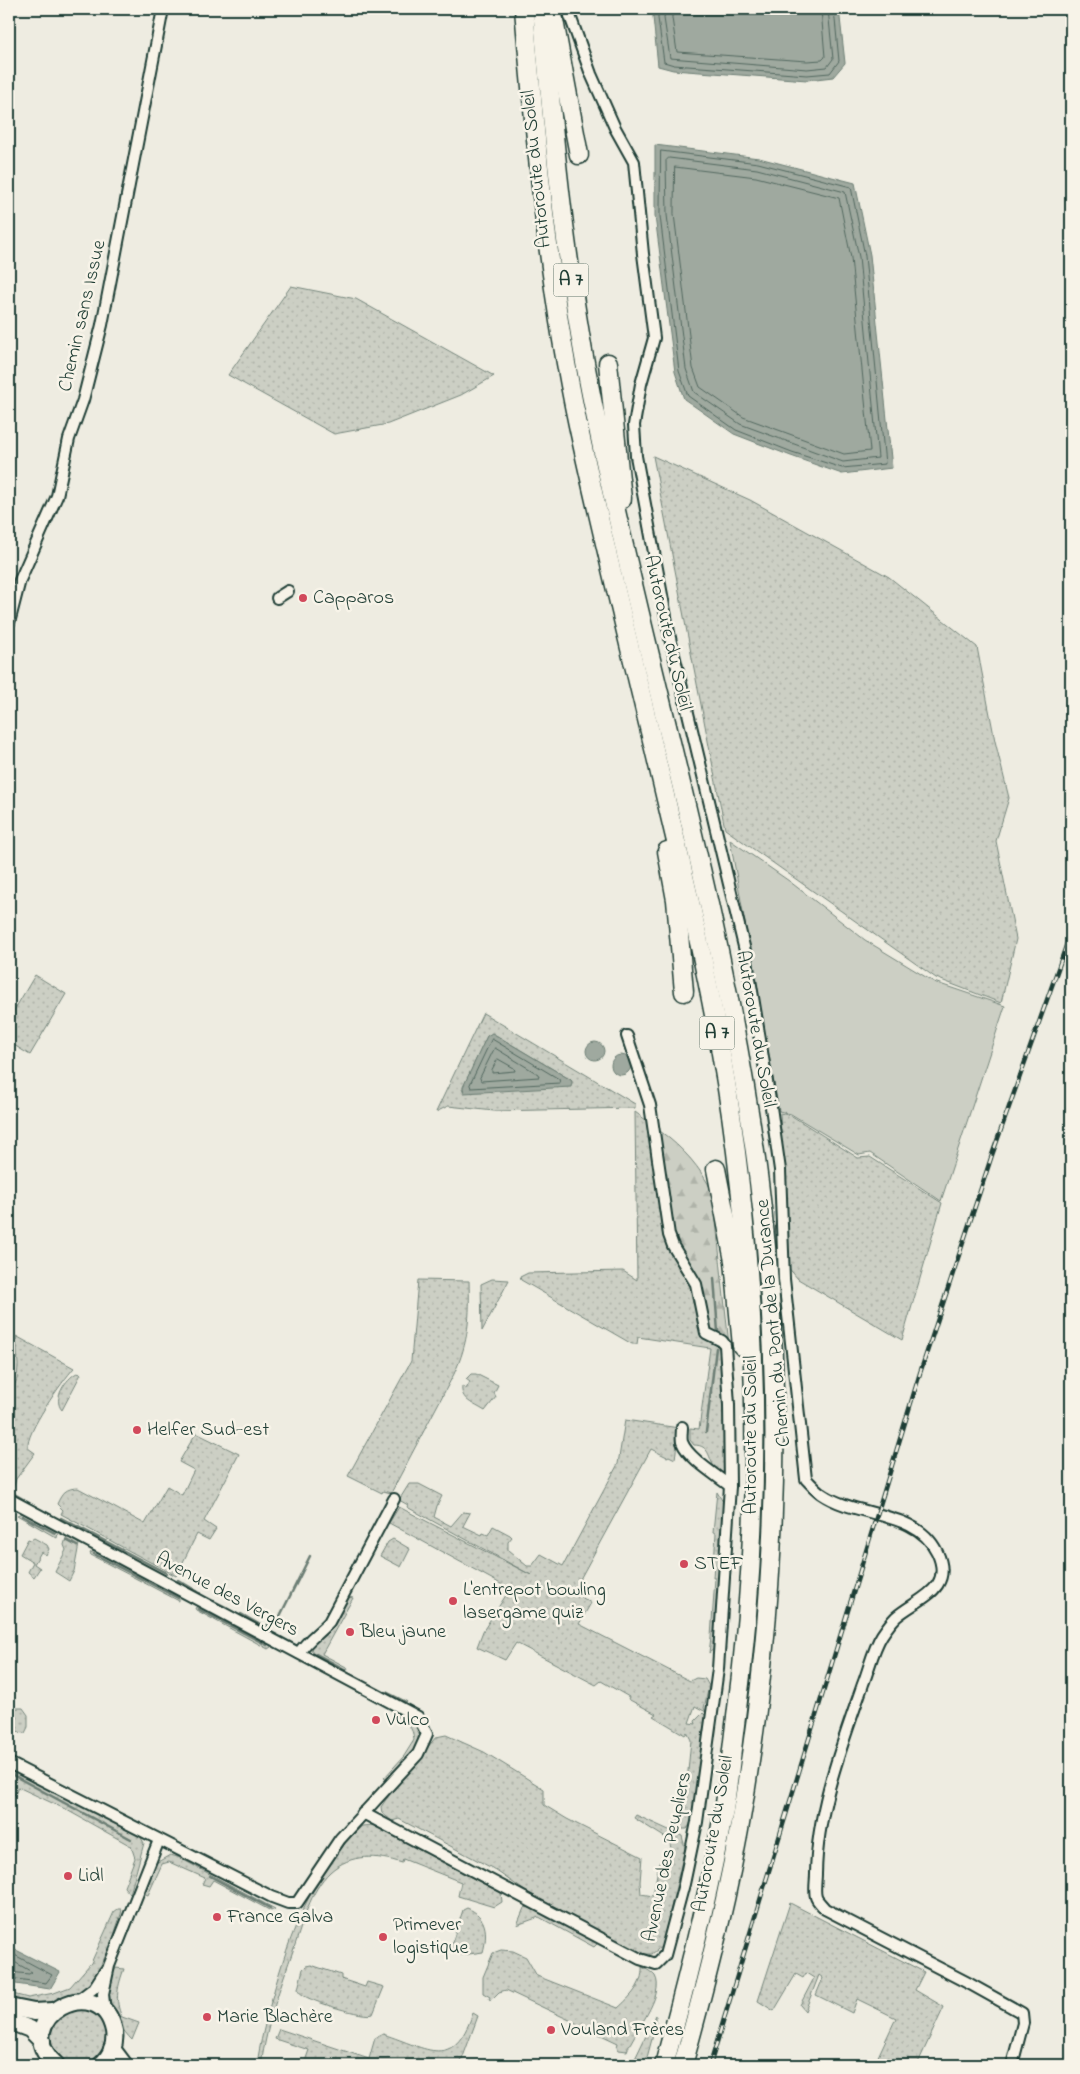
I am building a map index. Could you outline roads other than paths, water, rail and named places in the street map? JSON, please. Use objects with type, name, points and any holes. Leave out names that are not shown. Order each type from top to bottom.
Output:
[{"type":"highway","name":"Autoroute du Soleil","points":[[524,9],[534,126],[550,259],[577,420],[691,905],[719,1043],[736,1153],[748,1259],[756,1437],[753,1548],[742,1673],[725,1805],[690,1970],[664,2065]]},
{"type":"highway","name":"Autoroute du Soleil","points":[[542,9],[552,124],[569,265],[595,414],[711,906],[734,1019],[755,1156],[764,1232],[773,1367],[774,1461],[770,1562],[760,1682],[744,1801],[728,1883],[706,1982],[683,2065]]},
{"type":"highway","points":[[552,9],[579,155]]},
{"type":"highway","points":[[608,362],[620,466],[625,547]]},
{"type":"highway","points":[[650,729],[676,900],[684,992]]},
{"type":"highway","points":[[716,1169],[734,1261],[742,1352],[747,1514],[753,1548]]},
{"type":"main road","points":[[56,2065],[46,2053],[42,2041],[44,2025],[53,2011],[64,2004],[77,2001],[96,2006],[105,2013],[114,2032],[112,2049],[107,2059],[101,2065]]},
{"type":"main road","points":[[9,2007],[34,2012],[53,2011]]},
{"type":"main road","points":[[9,2021],[30,2030],[42,2041]]},
{"type":"main road","points":[[112,2049],[124,2065]]},
{"type":"street","name":"Chemin sans Issue","points":[[9,623],[20,580],[57,496],[69,439],[83,400],[102,325],[163,9]]},
{"type":"street","name":"Chemin du Pont de la Durance","points":[[569,9],[591,74],[615,128],[634,162],[654,338],[641,384],[634,425],[636,456],[670,638],[746,955],[780,1170],[784,1279],[806,1479],[822,1495],[902,1523],[922,1532],[933,1545],[941,1563],[938,1586],[896,1618],[881,1636],[870,1664],[840,1749],[826,1804],[817,1854],[816,1897],[825,1909],[961,1979],[1022,2013],[1023,2022],[1012,2065]]},
{"type":"street","points":[[277,598],[288,591]]},
{"type":"street","name":"Avenue des Peupliers","points":[[363,1813],[640,1959],[656,1964],[665,1955],[697,1822],[718,1669],[730,1486],[729,1405],[725,1345],[722,1340],[706,1333],[696,1284],[673,1246],[669,1235],[650,1105],[627,1036]]},
{"type":"street","points":[[682,1426],[682,1442],[697,1461],[730,1486]]},
{"type":"street","name":"Avenue des Vergers","points":[[9,1499],[418,1717],[425,1727],[427,1734],[418,1754],[363,1813]]},
{"type":"street","points":[[299,1653],[308,1640],[319,1633],[329,1622],[394,1500]]},
{"type":"street","points":[[9,1763],[272,1897],[288,1903],[297,1903],[330,1852],[363,1813]]},
{"type":"street","points":[[77,2001],[94,1988],[108,1966],[159,1840]]},
{"type":"street","points":[[105,2013],[103,1994],[108,1966]]},
{"type":"water","points":[[654,9],[839,9],[845,63],[833,77],[807,80],[673,70],[658,66],[653,17]]},
{"type":"water","points":[[655,145],[759,158],[855,183],[870,255],[892,468],[842,474],[734,434],[684,399],[675,372],[655,216]]},
{"type":"water","points":[[492,1033],[571,1080],[571,1087],[464,1093],[463,1087],[487,1036]]},
{"type":"water","points":[[595,1042],[603,1047],[604,1051],[599,1059],[595,1060],[587,1055],[586,1051],[591,1043]]},
{"type":"water","points":[[621,1055],[628,1058],[631,1065],[628,1072],[621,1075],[614,1072],[611,1065],[614,1058]]},
{"type":"water","points":[[10,1947],[60,1972],[50,1989],[9,1983]]},
{"type":"waterway","points":[[714,1278],[718,1332]]},
{"type":"waterway","points":[[706,1432],[716,1348]]},
{"type":"waterway","points":[[9,1491],[23,1499]]},
{"type":"waterway","points":[[22,1516],[55,1533]]},
{"type":"waterway","points":[[61,1518],[166,1573]]},
{"type":"waterway","points":[[66,1540],[77,1546]]},
{"type":"waterway","points":[[94,1554],[178,1598]]},
{"type":"waterway","points":[[241,1614],[262,1626],[276,1624],[310,1556]]},
{"type":"waterway","points":[[178,1580],[200,1593]]},
{"type":"waterway","points":[[214,1601],[226,1607]]},
{"type":"waterway","points":[[198,1609],[267,1645]]},
{"type":"waterway","points":[[316,1654],[346,1670]]},
{"type":"waterway","points":[[386,1692],[406,1702]]},
{"type":"waterway","points":[[9,1773],[131,1839]]},
{"type":"waterway","points":[[210,1876],[270,1908]]},
{"type":"railway","points":[[710,2065],[920,1373],[992,1155],[1071,932]]},
{"type":"place","name":"Capparos","points":[[303,598]]},
{"type":"place","name":"Helfer Sud-est","points":[[137,1430]]},
{"type":"place","name":"STEF","points":[[684,1564]]},
{"type":"place","name":"L'entrepot bowling lasergame quiz","points":[[453,1601]]},
{"type":"place","name":"Bleu jaune","points":[[350,1632]]},
{"type":"place","name":"Vulco","points":[[376,1720]]},
{"type":"place","name":"Lidl","points":[[68,1876]]},
{"type":"place","name":"France Galva","points":[[217,1917]]},
{"type":"place","name":"Primever logistique","points":[[383,1937]]},
{"type":"place","name":"Marie Blachère","points":[[207,2017]]},
{"type":"place","name":"Vouland Frères","points":[[551,2030]]}]
